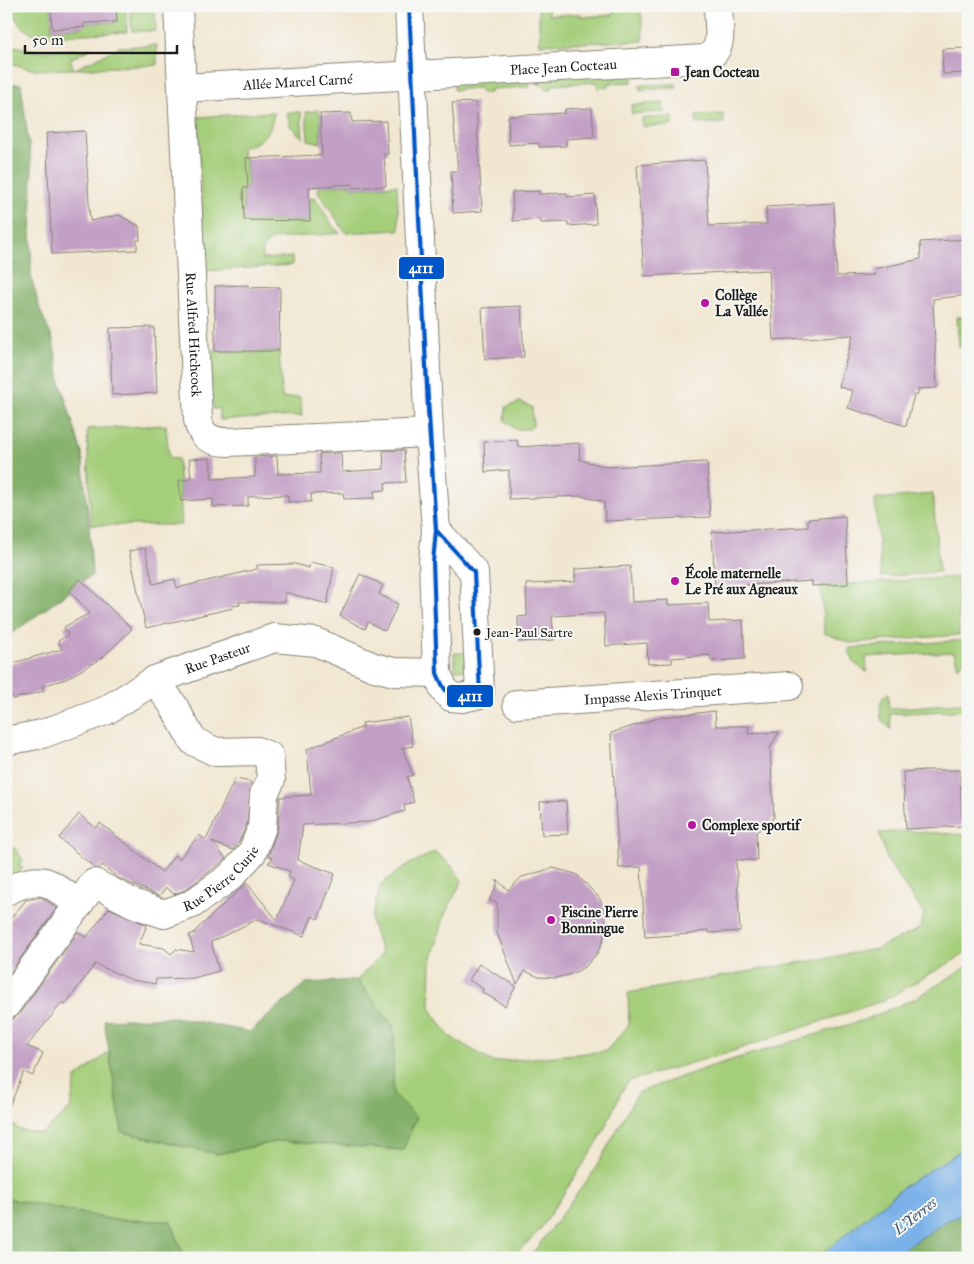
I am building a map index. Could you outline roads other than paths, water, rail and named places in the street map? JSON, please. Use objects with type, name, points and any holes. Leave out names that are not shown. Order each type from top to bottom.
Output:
[{"type":"street","name":"Rue Alfred Hitchcock","points":[[178,6],[198,420],[202,433],[211,440],[228,442],[429,433]]},
{"type":"street","points":[[409,6],[429,433],[436,530],[433,562],[437,673],[444,690],[451,697],[480,694],[474,572],[436,530]]},
{"type":"street","name":"Place Jean Cocteau","points":[[412,75],[705,59],[715,54],[719,45],[718,6]]},
{"type":"street","name":"Allée Marcel Carné","points":[[183,88],[412,75]]},
{"type":"street","name":"Rue Pasteur","points":[[6,741],[42,734],[105,711],[155,680],[274,638],[316,642],[374,666],[394,672],[437,673]]},
{"type":"street","name":"Rue Pierre Curie","points":[[6,1005],[94,883],[104,886],[135,904],[164,914],[192,904],[230,877],[252,853],[262,827],[264,794],[270,780],[269,756],[257,751],[216,752],[193,741],[173,705],[155,680]]},
{"type":"street","name":"Impasse Alexis Trinquet","points":[[517,704],[789,686]]},
{"type":"street","points":[[6,891],[30,880],[50,883],[79,905]]},
{"type":"water","name":"L'Yerres","points":[[968,1146],[968,1213],[948,1220],[890,1258],[817,1258],[906,1185]]},
{"type":"place","name":"Jean Cocteau","points":[[675,72]]},
{"type":"place","name":"Collège La Vallée","points":[[705,303]]},
{"type":"place","name":"École maternelle Le Pré aux Agneaux","points":[[675,581]]},
{"type":"place","name":"Jean-Paul Sartre","points":[[477,632]]},
{"type":"place","name":"Complexe sportif","points":[[692,825]]},
{"type":"place","name":"Piscine Pierre Bonningue","points":[[551,920]]}]
